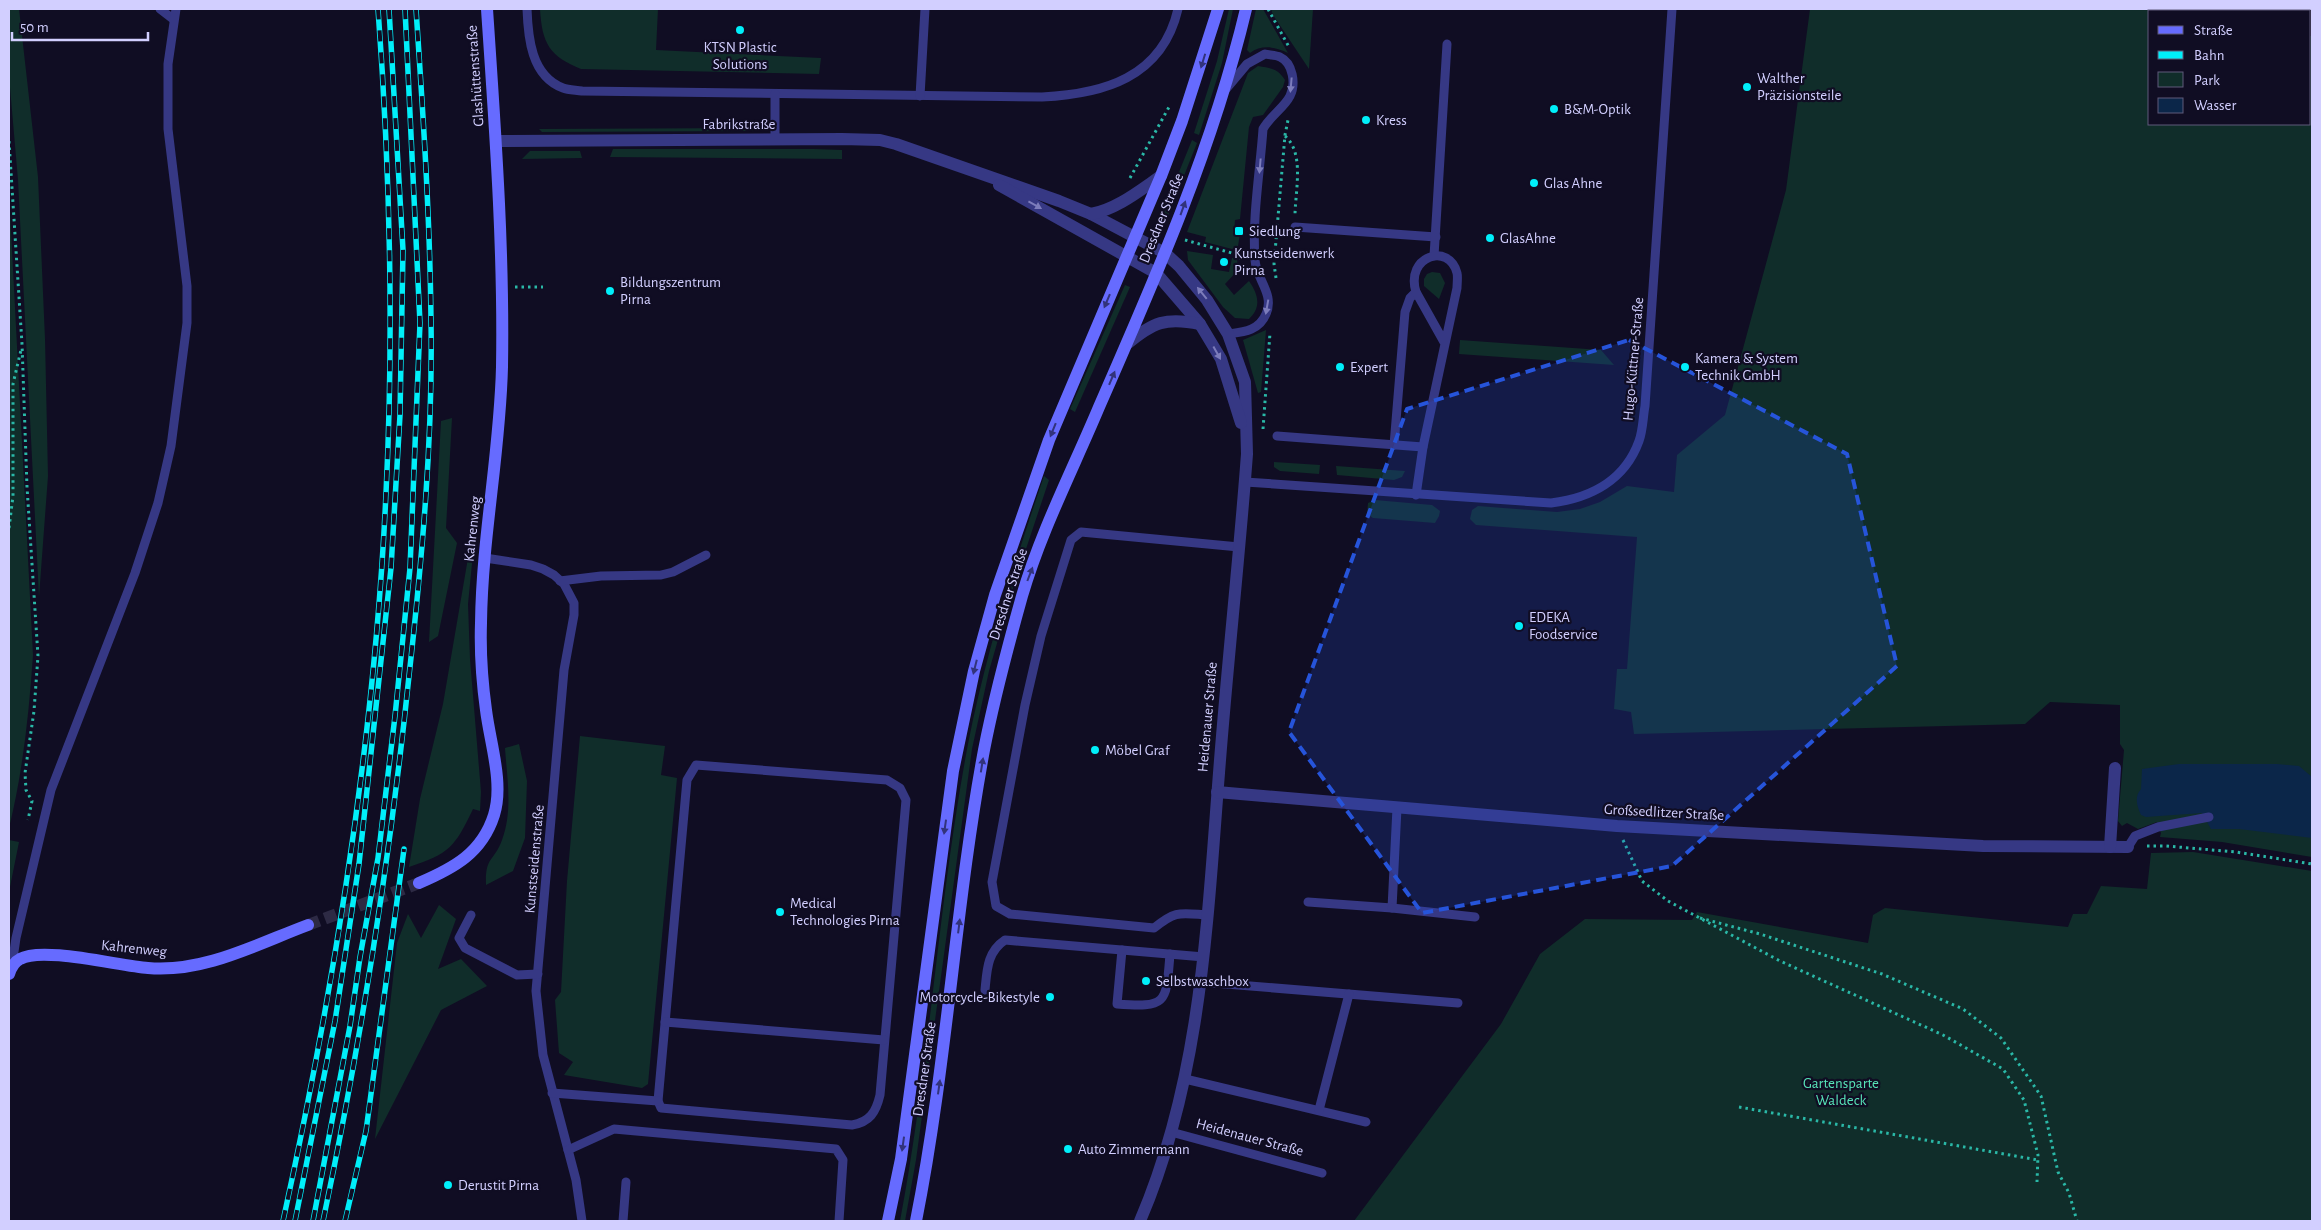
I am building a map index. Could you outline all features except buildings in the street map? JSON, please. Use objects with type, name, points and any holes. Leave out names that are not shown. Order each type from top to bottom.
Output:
[{"type":"main road","name":"Glashüttenstraße","points":[[487,9],[496,140]]},
{"type":"main road","name":"Dresdner Straße","points":[[888,1221],[901,1159],[953,771],[974,671],[995,595],[1049,440],[1161,176],[1197,78],[1218,9]]},
{"type":"main road","name":"Dresdner Straße","points":[[916,1221],[941,1073],[971,832],[994,704],[1024,592],[1047,528],[1165,253],[1226,89],[1246,9]]},
{"type":"main road","name":"Kahrenweg","points":[[420,884],[445,872],[470,855],[488,831],[497,797],[496,775],[482,678],[481,623],[484,558],[500,422],[502,367],[496,140]]},
{"type":"main road","name":"Kahrenweg","points":[[11,970],[30,955],[43,954],[150,968],[199,965],[308,924]]},
{"type":"street","name":"Fabrikstraße","points":[[496,140],[880,140],[1028,188],[1091,214],[1165,253]]},
{"type":"street","name":"Fabrikstraße","points":[[978,173],[1156,273]]},
{"type":"street","points":[[1091,214],[1103,212],[1119,204],[1161,176]]},
{"type":"street","name":"Heidenauer Straße","points":[[1140,1221],[1171,1132],[1185,1079],[1201,982],[1247,454],[1244,382],[1228,334],[1207,300],[1185,272],[1165,253]]},
{"type":"street","name":"Heidenauer Straße","points":[[1156,273],[1200,324],[1221,359],[1238,408],[1247,454]]},
{"type":"street","points":[[1127,344],[1145,329],[1157,323],[1181,320],[1200,324]]},
{"type":"street","points":[[2110,848],[2115,768]]},
{"type":"street","name":"Großsedlitzer Straße","points":[[1218,792],[1616,826],[1983,846],[2128,847]]},
{"type":"lane","points":[[160,9],[173,19]]},
{"type":"lane","points":[[11,970],[16,938],[51,790],[136,573],[158,503],[171,446],[187,323],[187,286],[168,129],[168,64],[173,19],[176,9]]},
{"type":"lane","points":[[527,9],[528,35],[535,58],[550,80],[563,88],[582,91],[920,96],[1069,95],[1094,92],[1116,84],[1136,73],[1152,58],[1166,39],[1178,9]]},
{"type":"lane","points":[[920,96],[925,9]]},
{"type":"lane","name":"Hugo-Küttner-Straße","points":[[1245,482],[1551,503],[1571,500],[1603,488],[1628,461],[1639,440],[1645,406],[1672,9]]},
{"type":"lane","points":[[1434,256],[1447,44]]},
{"type":"lane","points":[[1226,89],[1247,64],[1265,54],[1281,57],[1291,68],[1293,84],[1290,96],[1268,119],[1263,129],[1254,233],[1256,270],[1267,292],[1268,308],[1265,317],[1256,328],[1248,332],[1228,334]]},
{"type":"lane","points":[[775,94],[775,140]]},
{"type":"lane","points":[[1295,227],[1436,237]]},
{"type":"lane","points":[[1416,495],[1423,447],[1457,288],[1457,272],[1452,263],[1444,257],[1434,256],[1425,258],[1419,264],[1413,282],[1416,292],[1444,342]]},
{"type":"lane","points":[[1394,445],[1404,312],[1410,298],[1416,292]]},
{"type":"lane","points":[[1277,436],[1423,447]]},
{"type":"lane","points":[[1207,915],[1176,913],[1154,928],[1010,914],[996,906],[992,882],[1025,705],[1041,636],[1071,540],[1082,532],[1239,547]]},
{"type":"lane","points":[[560,581],[601,576],[661,575],[706,555]]},
{"type":"lane","name":"Kunstseidenstraße","points":[[484,558],[531,565],[543,569],[560,581],[574,603],[574,615],[564,670],[538,974],[538,1022],[552,1093],[576,1180],[582,1221]]},
{"type":"lane","points":[[696,765],[887,780],[900,788],[906,800],[884,1040],[878,1104],[874,1114],[862,1123],[852,1125],[661,1108],[658,1102],[687,780],[691,770],[696,765]]},
{"type":"lane","points":[[1392,908],[1397,808]]},
{"type":"lane","points":[[2128,847],[2135,836],[2158,827],[2209,818]]},
{"type":"lane","points":[[1308,902],[1392,908],[1475,917]]},
{"type":"lane","points":[[471,914],[459,938],[465,948],[517,975],[538,974]]},
{"type":"lane","points":[[985,990],[988,963],[993,950],[1005,940],[1204,957]]},
{"type":"lane","points":[[1122,950],[1117,1004],[1126,1005],[1145,1006],[1156,1004],[1164,997],[1170,954]]},
{"type":"lane","points":[[1201,982],[1458,1003]]},
{"type":"lane","points":[[1319,1110],[1349,994]]},
{"type":"lane","points":[[665,1022],[884,1040]]},
{"type":"lane","points":[[1185,1079],[1366,1122]]},
{"type":"lane","points":[[552,1093],[658,1102]]},
{"type":"lane","points":[[568,1150],[614,1129],[836,1149],[843,1160],[839,1221]]},
{"type":"lane","name":"Heidenauer Straße","points":[[1171,1132],[1322,1173]]},
{"type":"lane","points":[[622,1221],[626,1182]]},
{"type":"path","points":[[1268,9],[1271,18],[1293,54]]},
{"type":"path","points":[[1127,182],[1141,161],[1172,99]]},
{"type":"path","points":[[1278,285],[1274,264],[1285,135],[1287,122],[1292,114]]},
{"type":"path","points":[[1285,135],[1293,143],[1296,161],[1295,227]]},
{"type":"path","points":[[9,141],[22,344],[27,487],[38,656],[34,711],[25,774],[26,790],[32,802],[27,828]]},
{"type":"path","points":[[512,287],[543,287]]},
{"type":"path","points":[[1263,438],[1270,331],[1273,326]]},
{"type":"path","points":[[9,528],[13,496],[13,384],[22,344]]},
{"type":"path","points":[[1616,826],[1642,881],[1668,901],[1780,962],[1943,1035],[2003,1069],[2024,1100],[2038,1160],[2037,1182]]},
{"type":"path","points":[[2128,847],[2175,846],[2236,852],[2312,864]]},
{"type":"path","points":[[1695,916],[1760,934],[1882,974],[1963,1009],[2001,1038],[2041,1096],[2058,1172],[2069,1193],[2077,1221]]},
{"type":"path","points":[[1740,1107],[2038,1160]]},
{"type":"highlighted area","points":[[1629,340],[1847,454],[1897,666],[1672,866],[1422,913],[1289,732],[1407,409]]},
{"type":"green space","points":[[9,9],[19,9],[38,177],[45,339],[48,476],[39,597],[18,180],[9,76]]},
{"type":"green space","points":[[540,9],[658,9],[656,50],[821,58],[819,74],[581,69],[561,59],[549,47],[543,31]]},
{"type":"green space","points":[[1229,9],[1233,9],[1222,63],[1199,135],[1194,133],[1217,61]]},
{"type":"green space","points":[[1256,9],[1263,9],[1288,53],[1269,47],[1259,48],[1250,53],[1247,50]]},
{"type":"green space","points":[[1271,9],[1313,9],[1309,69],[1273,15]]},
{"type":"green space","points":[[1810,9],[2239,9],[2148,10],[2148,125],[2311,125],[2312,36],[2312,857],[2222,842],[2160,837],[2161,833],[2157,822],[2138,829],[2127,823],[2122,826],[2118,821],[2124,750],[2120,744],[2120,705],[2050,702],[2025,724],[1634,734],[1631,712],[1614,709],[1617,669],[1627,669],[1637,537],[1476,525],[1470,519],[1472,510],[1478,506],[1557,512],[1580,509],[1600,502],[1627,486],[1674,492],[1677,455],[1725,415],[1786,190]]},
{"type":"green space","points":[[1258,66],[1267,67],[1280,73],[1285,80],[1283,87],[1263,115],[1253,117],[1249,127],[1240,219],[1235,220],[1234,233],[1240,234],[1238,246],[1232,249],[1205,242],[1206,237],[1187,232],[1248,73]]},
{"type":"green space","points":[[754,128],[753,131],[542,132],[539,129]]},
{"type":"green space","points":[[1192,140],[1197,143],[1166,221],[1160,219]]},
{"type":"green space","points":[[613,149],[842,150],[842,159],[610,157]]},
{"type":"green space","points":[[530,151],[580,151],[582,158],[522,159]]},
{"type":"green space","points":[[9,192],[33,655],[25,742],[9,828]]},
{"type":"green space","points":[[1187,251],[1213,255],[1211,269],[1229,272],[1232,258],[1237,259],[1238,270],[1225,284],[1234,295],[1249,281],[1255,291],[1257,305],[1256,310],[1249,319],[1235,318],[1223,307],[1188,260]]},
{"type":"green space","points":[[1432,272],[1440,273],[1445,283],[1439,299],[1424,286],[1424,279],[1427,274]]},
{"type":"green space","points":[[1125,285],[1130,287],[1075,412],[1070,409]]},
{"type":"green space","points":[[1266,330],[1261,392],[1258,393],[1243,340]]},
{"type":"green space","points":[[1460,340],[1601,350],[1614,365],[1459,354]]},
{"type":"green space","points":[[452,418],[446,528],[457,543],[438,636],[429,642],[441,421]]},
{"type":"green space","points":[[1274,462],[1320,465],[1319,474],[1280,471],[1274,467]]},
{"type":"green space","points":[[1336,466],[1405,471],[1402,477],[1394,480],[1337,475]]},
{"type":"green space","points":[[1044,476],[1049,480],[1013,588],[989,671],[972,749],[916,1160],[905,1221],[900,1221],[919,1102],[949,863],[968,744],[983,676],[1001,609]]},
{"type":"green space","points":[[1375,500],[1432,505],[1440,511],[1439,516],[1435,523],[1373,518],[1367,514],[1368,503]]},
{"type":"green space","points":[[474,523],[476,523],[468,604],[470,659],[481,792],[480,811],[473,809],[455,841],[442,853],[409,867],[420,799],[443,704]]},
{"type":"green space","points":[[580,736],[665,746],[661,775],[677,778],[648,1084],[642,1088],[564,1075],[573,1062],[559,1053],[555,1000],[561,992],[567,881]]},
{"type":"green space","points":[[519,744],[527,781],[525,838],[513,871],[486,885],[487,869],[502,840],[507,818],[508,794],[505,748]]},
{"type":"green space","points":[[9,840],[19,842],[9,892]]},
{"type":"green space","name":"Gartensparte Waldeck","points":[[2193,852],[2312,871],[2312,1221],[1354,1221],[1501,1024],[1540,954],[1585,919],[1692,920],[1697,912],[1868,943],[1873,915],[1885,908],[2068,927],[2073,914],[2087,914],[2101,886],[2147,889],[2151,853]]},
{"type":"green space","points":[[439,905],[456,919],[438,969],[461,959],[487,986],[441,1010],[375,1139],[397,943],[408,914],[421,938]]},
{"type":"water","points":[[2179,764],[2277,764],[2299,766],[2312,777],[2312,838],[2239,829],[2211,829],[2202,813],[2146,817],[2141,815],[2137,805],[2137,798],[2141,789],[2142,769]]},
{"type":"tunnel","points":[[308,925],[419,883]]},
{"type":"railway","points":[[283,1221],[302,1132],[336,951],[362,768],[381,584],[388,433],[390,312],[388,190],[378,9]]},
{"type":"railway","points":[[295,1221],[335,1021],[359,864],[391,568],[400,415],[403,250],[389,9]]},
{"type":"railway","points":[[313,1221],[350,1026],[378,858],[410,568],[420,323],[405,9]]},
{"type":"railway","points":[[323,1221],[362,1018],[393,813],[409,676],[426,499],[431,365],[430,282],[426,165],[416,9]]},
{"type":"railway","points":[[345,1221],[366,1131],[404,849]]},
{"type":"place","name":"KTSN Plastic Solutions","points":[[740,30]]},
{"type":"place","name":"Walther Präzisionsteile","points":[[1747,87]]},
{"type":"place","name":"B&M-Optik","points":[[1554,109]]},
{"type":"place","name":"Kress","points":[[1366,120]]},
{"type":"place","name":"Glas Ahne","points":[[1534,183]]},
{"type":"place","name":"Siedlung","points":[[1239,231]]},
{"type":"place","name":"GlasAhne","points":[[1490,238]]},
{"type":"place","name":"Kunstseidenwerk Pirna","points":[[1224,262]]},
{"type":"place","name":"Bildungszentrum Pirna","points":[[610,291]]},
{"type":"place","name":"Expert","points":[[1340,367]]},
{"type":"place","name":"Kamera & System Technik GmbH","points":[[1685,367]]},
{"type":"place","name":"EDEKA Foodservice","points":[[1519,626]]},
{"type":"place","name":"Möbel Graf","points":[[1095,750]]},
{"type":"place","name":"Medical Technologies Pirna","points":[[780,912]]},
{"type":"place","name":"Selbstwaschbox","points":[[1146,981]]},
{"type":"place","name":"Motorcycle-Bikestyle","points":[[1050,997]]},
{"type":"place","name":"Auto Zimmermann","points":[[1068,1149]]},
{"type":"place","name":"Derustit Pirna","points":[[448,1185]]}]
